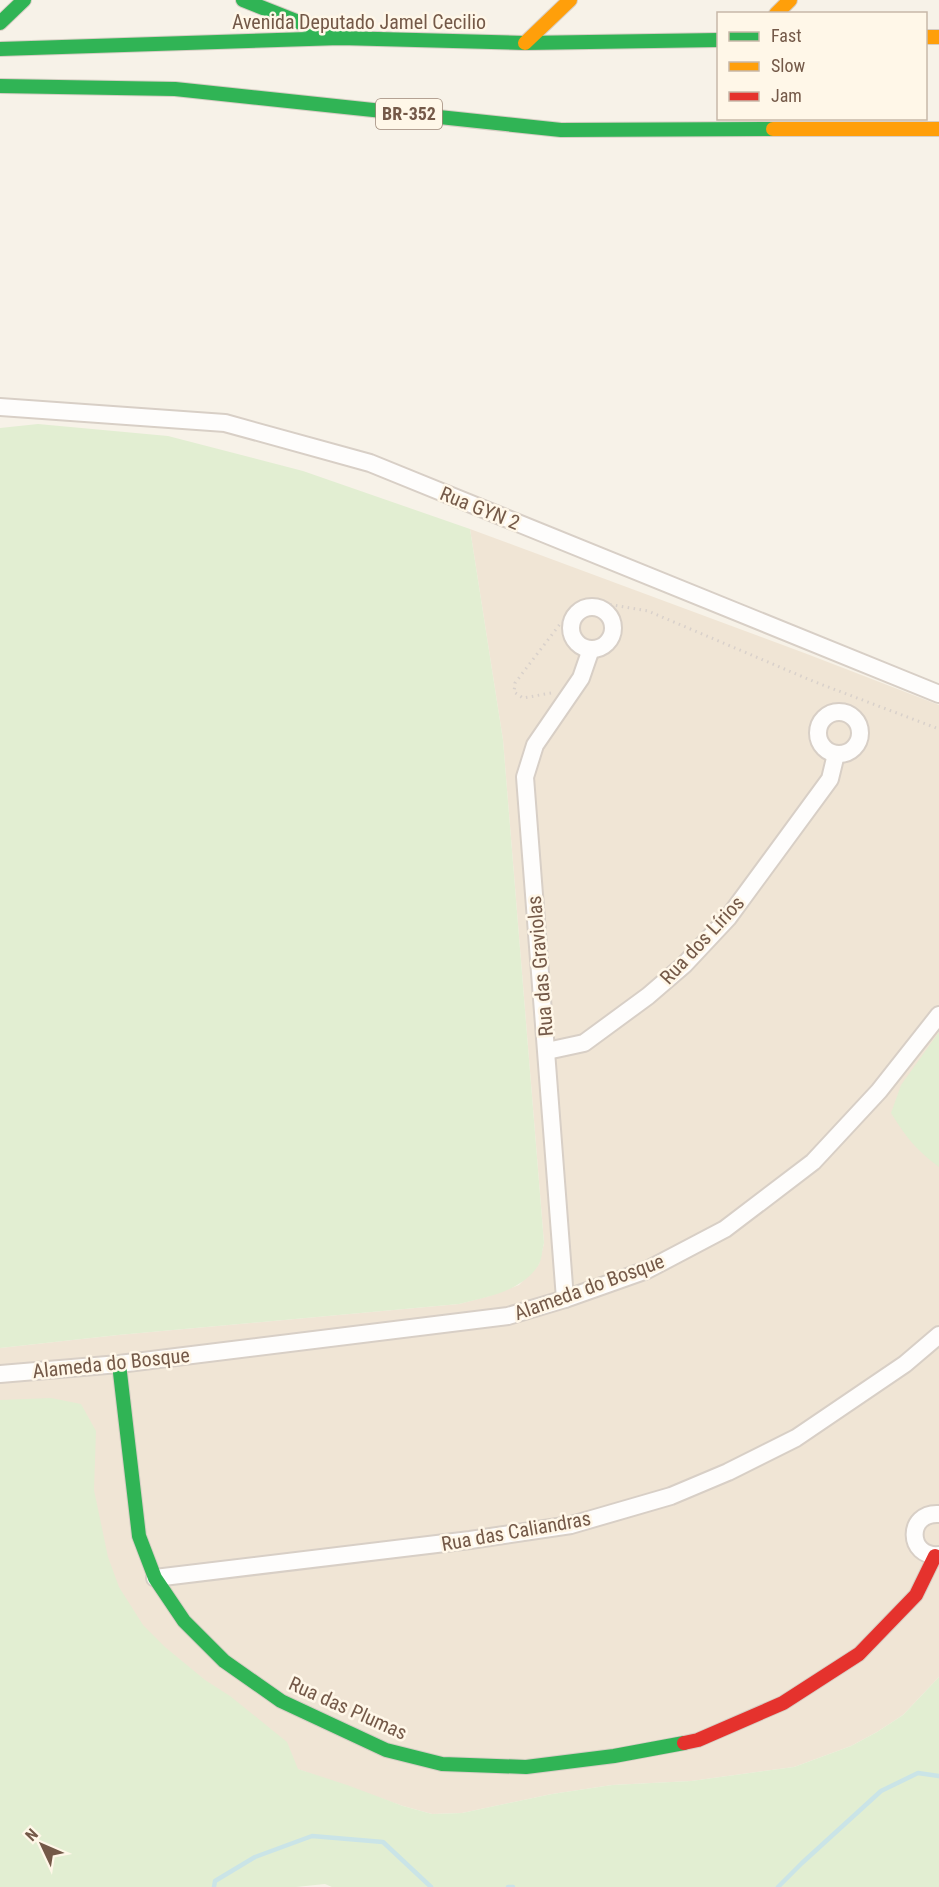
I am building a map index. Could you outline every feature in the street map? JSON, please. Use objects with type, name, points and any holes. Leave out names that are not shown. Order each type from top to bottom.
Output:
[{"type":"main road","points":[[0,23],[24,0]]},
{"type":"main road","points":[[243,0],[340,38]]},
{"type":"main road","points":[[525,43],[570,0]]},
{"type":"main road","points":[[778,12],[790,0]]},
{"type":"main road","name":"Avenida Deputado Jamel Cecilio","points":[[0,49],[340,38],[525,43],[717,40]]},
{"type":"main road","name":"BR-352","points":[[0,86],[175,89],[561,130],[939,129]]},
{"type":"main road","points":[[800,120],[818,128]]},
{"type":"main road","name":"Rua das Plumas","points":[[119,1364],[139,1536],[155,1578],[184,1621],[224,1661],[281,1701],[386,1750],[442,1764],[526,1767],[614,1756],[698,1740],[783,1703],[859,1654],[916,1594],[937,1555]]},
{"type":"street","name":"Rua GYN 2","points":[[0,407],[225,423],[370,463],[939,694]]},
{"type":"street","name":"Rua das Graviolas","points":[[565,1299],[525,777],[535,745],[581,678],[591,649]]},
{"type":"street","name":"Rua dos Lírios","points":[[547,1051],[584,1043],[648,996],[684,965],[728,918],[830,779],[836,754]]},
{"type":"street","name":"Alameda do Bosque","points":[[0,1374],[119,1364],[508,1316],[647,1270],[725,1229],[813,1162],[879,1091],[939,1015]]},
{"type":"street","name":"Rua das Caliandras","points":[[155,1578],[560,1527],[671,1496],[728,1472],[796,1438],[905,1364],[939,1335]]},
{"type":"street","points":[[937,1555],[928,1554],[917,1546],[914,1532],[926,1515],[939,1514]]},
{"type":"path","points":[[573,688],[523,698],[514,692],[515,683],[560,624],[581,605],[602,603],[648,611],[815,682],[939,729]]},
{"type":"shaded area","points":[[470,529],[939,705],[939,1677],[903,1715],[877,1732],[851,1746],[794,1767],[691,1781],[612,1785],[552,1794],[462,1813],[432,1814],[269,1759],[0,1856],[0,1348],[459,1304],[519,1285],[539,1264],[544,1243],[503,740]]},
{"type":"green space","points":[[38,424],[168,436],[303,471],[470,529],[503,740],[544,1243],[538,1266],[531,1275],[512,1288],[492,1296],[459,1304],[0,1348],[0,428]]},
{"type":"green space","points":[[939,1032],[939,1167],[912,1143],[891,1113],[901,1085]]},
{"type":"green space","points":[[51,1398],[81,1404],[96,1431],[94,1490],[108,1557],[119,1587],[143,1625],[165,1647],[205,1680],[230,1696],[287,1742],[298,1769],[432,1814],[462,1813],[552,1794],[612,1785],[691,1781],[794,1767],[851,1746],[877,1732],[903,1715],[939,1677],[939,1887],[332,1887],[325,1884],[296,1887],[0,1887],[0,1400]]},
{"type":"waterway","points":[[778,1887],[881,1791],[918,1773],[939,1776]]},
{"type":"waterway","points":[[214,1887],[215,1881],[255,1857],[312,1836],[383,1842],[431,1887]]},
{"type":"waterway","points":[[508,1887],[513,1887]]},
{"type":"traffic: fast","points":[[0,23],[24,0]]},
{"type":"traffic: fast","points":[[243,0],[329,34]]},
{"type":"traffic: fast","points":[[0,49],[340,38],[525,43],[717,40]]},
{"type":"traffic: fast","points":[[0,86],[175,89],[561,130],[773,129]]},
{"type":"traffic: fast","points":[[119,1364],[139,1536],[155,1578],[184,1621],[224,1661],[281,1701],[386,1750],[442,1764],[526,1767],[614,1756],[684,1743]]},
{"type":"traffic: slow","points":[[525,43],[570,0]]},
{"type":"traffic: slow","points":[[778,12],[790,0]]},
{"type":"traffic: slow","points":[[927,37],[939,37]]},
{"type":"traffic: slow","points":[[773,129],[939,129]]},
{"type":"traffic: jam","points":[[684,1743],[698,1740],[783,1703],[859,1654],[916,1595],[935,1556]]}]
